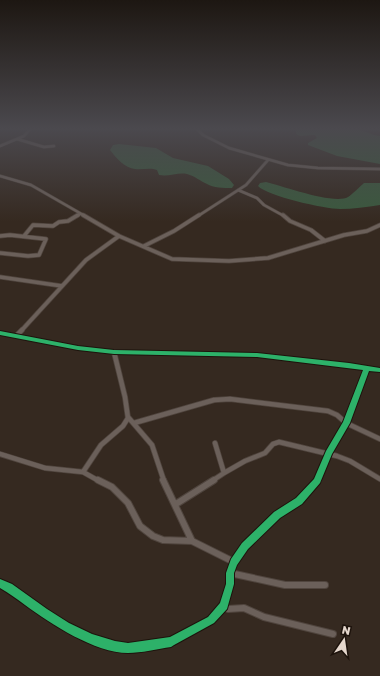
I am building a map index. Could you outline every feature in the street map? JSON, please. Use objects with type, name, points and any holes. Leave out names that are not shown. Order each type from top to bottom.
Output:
[{"type":"street","points":[[144,246],[174,231],[238,190],[250,180],[268,160],[300,167],[380,169]]},
{"type":"street","points":[[0,176],[35,186],[80,214],[120,236],[172,259],[229,261],[268,258],[325,240],[367,231],[380,225]]},
{"type":"street","points":[[238,190],[257,198],[264,206],[279,212],[290,221],[311,230],[325,240]]},
{"type":"street","points":[[24,236],[33,225],[53,226],[59,222],[68,222],[80,214]]},
{"type":"street","points":[[0,236],[24,236],[46,239],[41,254],[28,256],[0,253]]},
{"type":"street","points":[[17,336],[89,257],[120,236]]},
{"type":"street","points":[[0,277],[62,286]]},
{"type":"street","points":[[0,333],[78,348],[114,352],[257,355],[380,370]]},
{"type":"street","points":[[83,472],[101,445],[119,431],[128,417],[114,352]]},
{"type":"street","points":[[0,583],[52,618],[93,639],[121,648],[171,642],[211,620],[224,606],[230,584],[230,573],[234,562],[245,546],[277,515],[300,501],[317,480],[329,453],[346,423],[367,368]]},
{"type":"street","points":[[134,423],[214,400],[230,399],[328,411],[337,415],[346,423],[380,439]]},
{"type":"street","points":[[128,417],[152,445],[165,485],[176,504],[192,541]]},
{"type":"street","points":[[176,504],[224,473],[245,461],[265,453],[273,444],[279,442],[329,453],[347,460],[372,476],[380,479]]},
{"type":"street","points":[[215,443],[224,473]]},
{"type":"street","points":[[0,454],[45,468],[83,472],[112,487],[128,502],[140,526],[153,536],[163,540],[192,541],[234,562]]},
{"type":"street","points":[[230,573],[285,585],[324,585]]},
{"type":"street","points":[[224,606],[228,609],[244,608],[264,617],[333,634]]},
{"type":"green space","points":[[119,160],[180,160],[208,166],[229,179],[234,185],[232,188],[215,187],[187,174],[159,175],[157,170],[131,168]]},
{"type":"green space","points":[[356,160],[380,160],[380,164]]},
{"type":"green space","points":[[266,182],[332,199],[341,199],[350,196],[364,183],[380,183],[380,205],[340,209],[310,204],[272,194],[258,186],[260,183]]},
{"type":"cycle path","points":[[0,333],[78,348],[114,352],[257,355],[349,365],[380,370]]},
{"type":"cycle path","points":[[0,583],[43,612],[78,633],[90,639],[115,646],[128,648],[171,642],[211,620],[224,606],[230,584],[230,573],[234,562],[245,546],[277,515],[299,501],[317,481],[329,453],[346,423],[367,368]]}]
